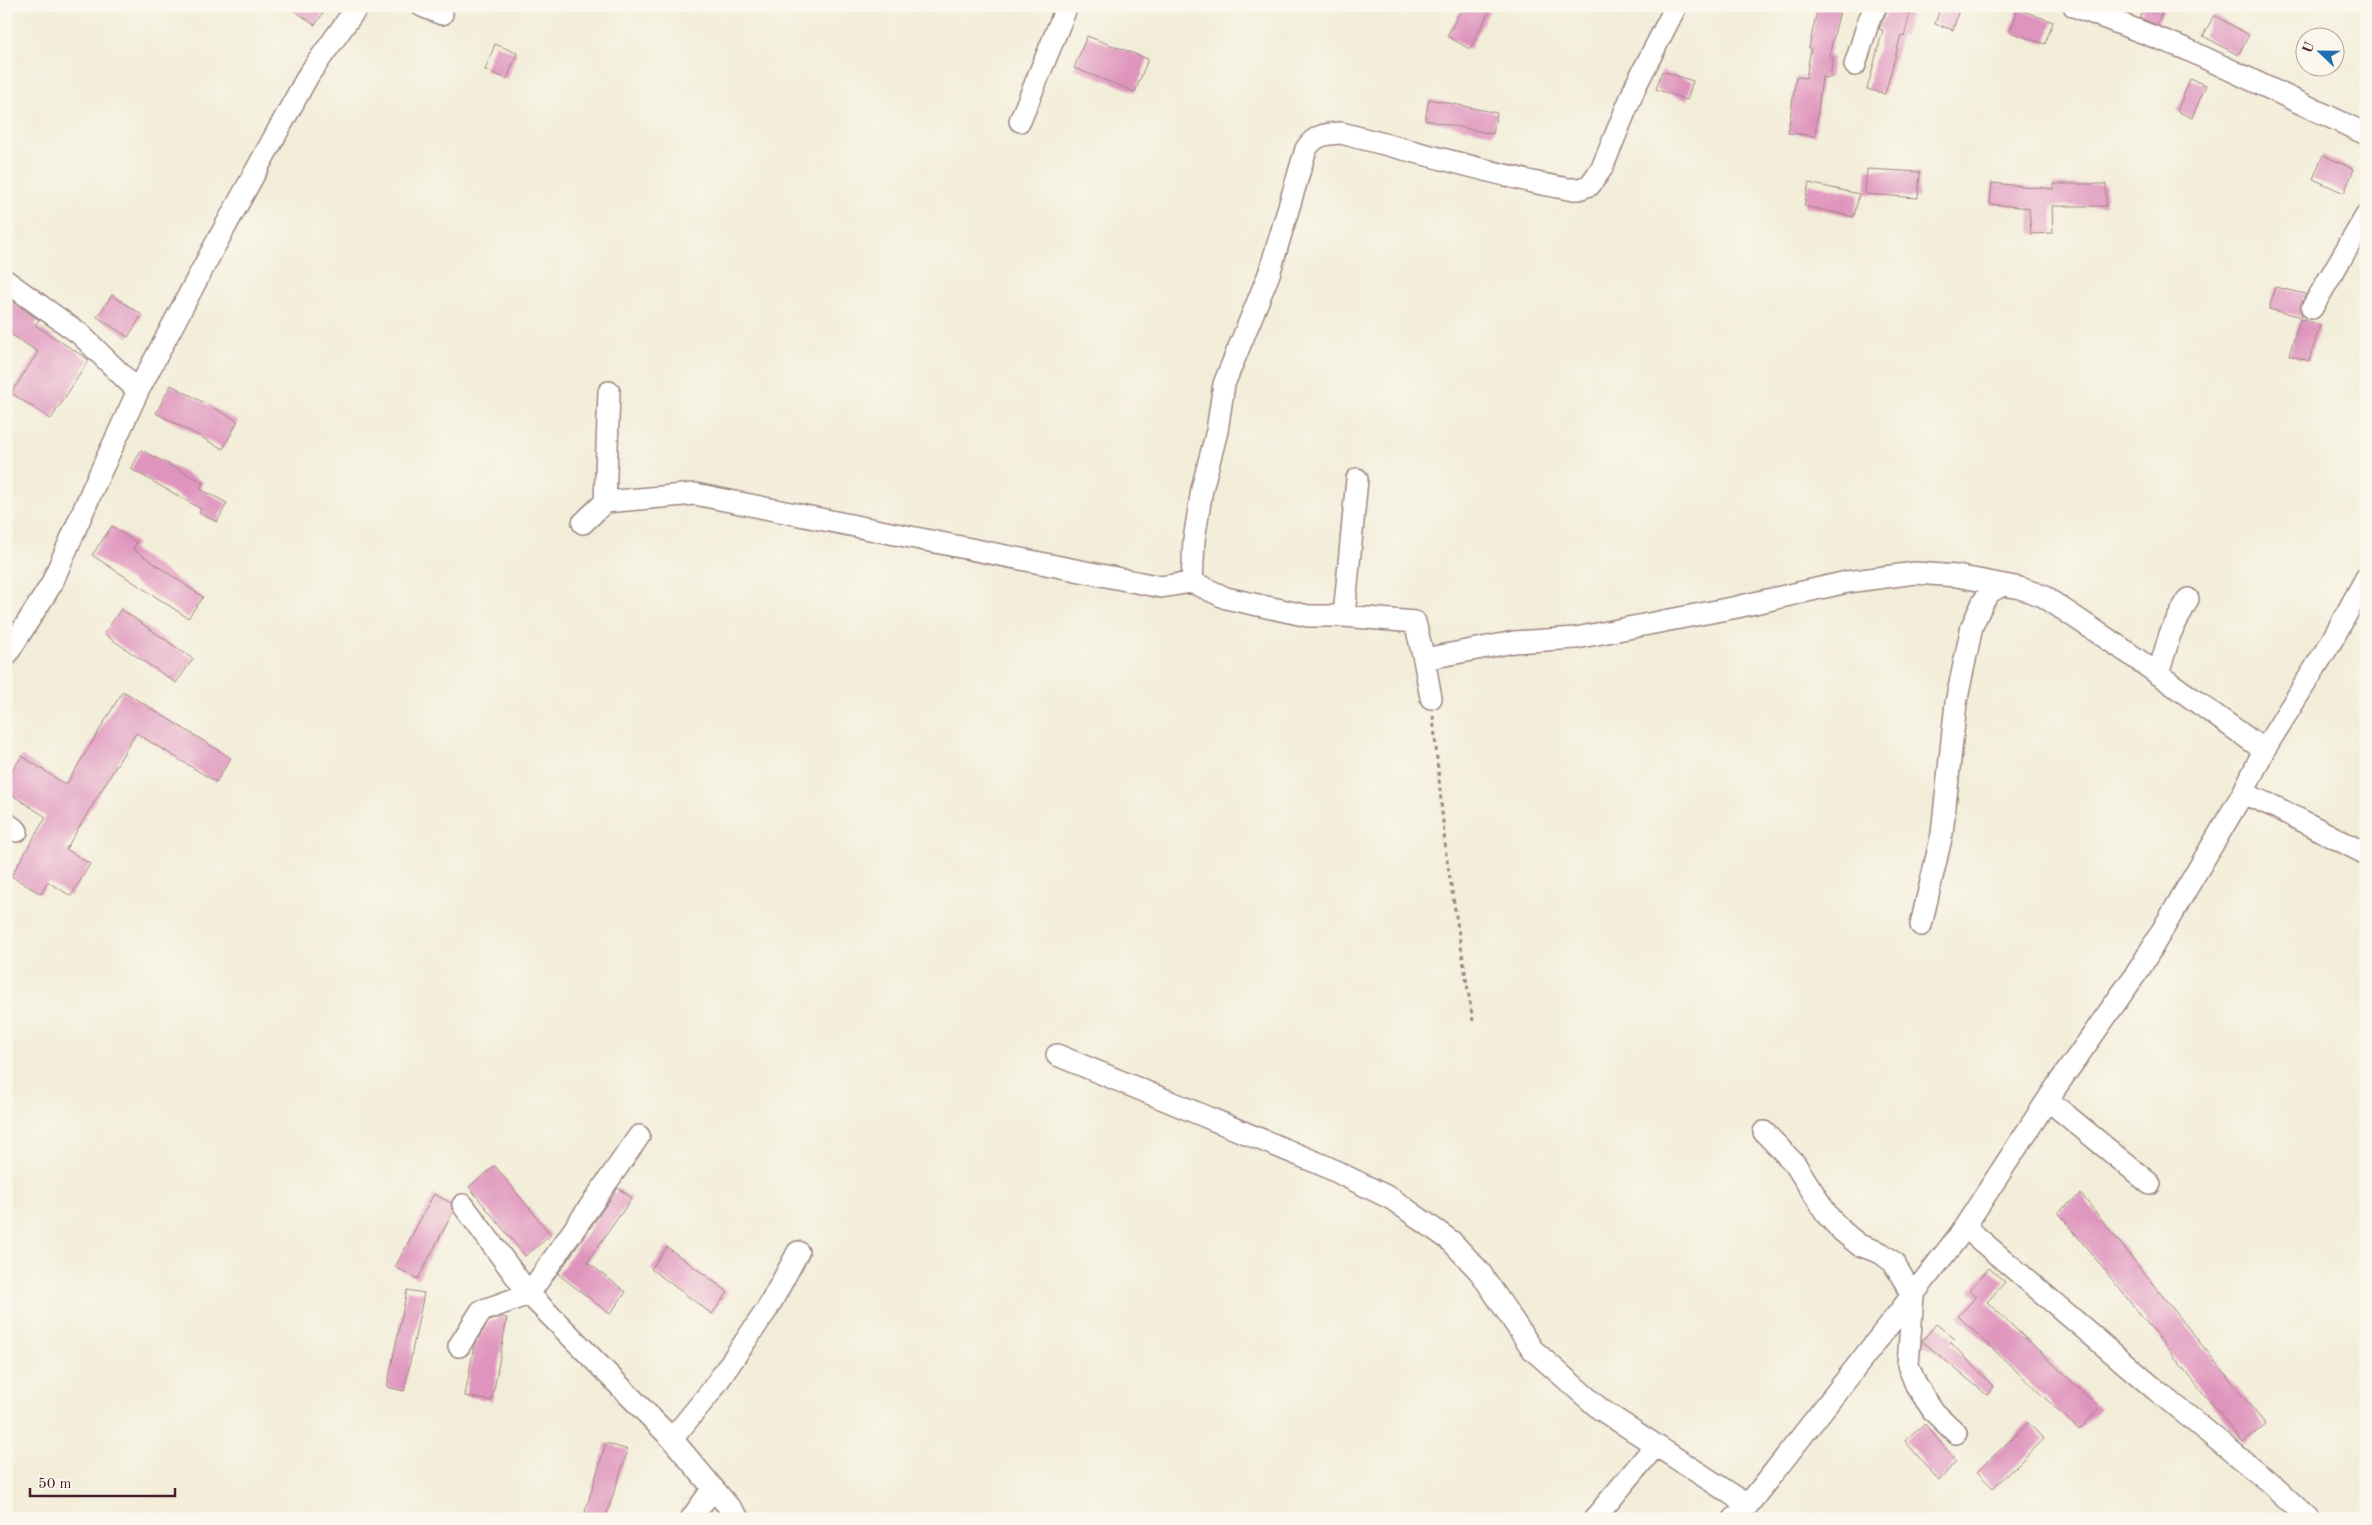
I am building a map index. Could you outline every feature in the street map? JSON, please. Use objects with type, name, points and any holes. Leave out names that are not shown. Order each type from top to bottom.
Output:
[{"type":"street","points":[[6,656],[51,585],[138,391],[213,249],[309,74],[358,6]]},
{"type":"street","points":[[422,6],[442,14]]},
{"type":"street","points":[[1020,121],[1067,6]]},
{"type":"street","points":[[1192,582],[1194,540],[1202,488],[1217,431],[1224,384],[1269,274],[1306,149],[1311,142],[1317,136],[1341,133],[1532,182],[1568,189],[1579,189],[1590,185],[1602,168],[1636,84],[1676,6]]},
{"type":"street","points":[[1855,65],[1869,20],[1876,6]]},
{"type":"street","points":[[2074,6],[2186,49],[2366,134]]},
{"type":"street","points":[[2312,308],[2366,216]]},
{"type":"street","points":[[6,281],[80,334],[138,391]]},
{"type":"street","points":[[605,502],[609,392]]},
{"type":"street","points":[[1344,616],[1357,478]]},
{"type":"street","points":[[583,523],[605,502],[695,494],[1161,587],[1192,582],[1226,598],[1308,616],[1344,616],[1415,622],[1431,698]]},
{"type":"street","points":[[1424,659],[1514,642],[1576,638],[1737,607],[1847,582],[1915,573],[1957,576],[2001,586],[2020,588],[2043,596],[2264,750]]},
{"type":"street","points":[[1057,1055],[1325,1166],[1392,1199],[1451,1241],[1480,1272],[1533,1350],[1600,1409],[1656,1445],[1741,1512],[1966,1226],[2048,1100],[2140,968],[2243,793],[2264,750],[2331,642],[2366,578]]},
{"type":"street","points":[[1921,925],[1942,834],[1956,703],[1972,626],[1983,602],[1990,592],[2001,586]]},
{"type":"street","points":[[2158,675],[2170,634],[2188,599]]},
{"type":"street","points":[[2243,793],[2275,807],[2366,854]]},
{"type":"street","points":[[2048,1100],[2150,1184]]},
{"type":"street","points":[[1764,1132],[1795,1164],[1828,1216],[1859,1245],[1881,1253],[1893,1262],[1913,1295],[1908,1365],[1916,1385],[1934,1412],[1956,1433]]},
{"type":"street","points":[[459,1346],[481,1311],[529,1294],[639,1136]]},
{"type":"street","points":[[463,1205],[529,1294],[672,1439],[739,1519]]},
{"type":"street","points":[[1966,1226],[2156,1390],[2269,1482],[2309,1519]]},
{"type":"street","points":[[672,1439],[712,1390],[768,1308],[798,1252]]},
{"type":"street","points":[[1594,1519],[1656,1445]]},
{"type":"street","points":[[691,1519],[713,1488]]},
{"type":"path","points":[[1431,698],[1446,854],[1474,1021]]},
{"type":"building","points":[[288,6],[328,6],[315,25]]},
{"type":"building","points":[[1463,6],[1492,6],[1470,49],[1447,36]]},
{"type":"building","points":[[1818,6],[1841,6],[1829,56],[1833,57],[1830,78],[1822,77],[1815,136],[1788,133],[1796,77],[1806,78],[1811,48],[1809,48]]},
{"type":"building","points":[[1941,6],[1960,6],[1953,30],[1935,24]]},
{"type":"building","points":[[2144,6],[2165,6],[2157,25],[2140,18]]},
{"type":"building","points":[[1888,8],[1910,14],[1904,36],[1901,35],[1885,94],[1867,89],[1883,30],[1879,29]]},
{"type":"building","points":[[2018,9],[2053,22],[2045,44],[2010,32]]},
{"type":"building","points":[[2214,15],[2249,35],[2238,55],[2203,36]]},
{"type":"building","points":[[1087,36],[1148,59],[1135,92],[1074,68]]},
{"type":"building","points":[[495,44],[517,53],[507,79],[485,70]]},
{"type":"building","points":[[1662,71],[1693,81],[1687,100],[1656,89]]},
{"type":"building","points":[[2190,79],[2206,85],[2192,118],[2177,111]]},
{"type":"building","points":[[1429,99],[1497,113],[1493,134],[1425,120]]},
{"type":"building","points":[[2323,155],[2354,169],[2344,193],[2313,179]]},
{"type":"building","points":[[1867,169],[1920,172],[1918,198],[1865,194]]},
{"type":"building","points":[[1809,183],[1859,194],[1854,217],[1804,206]]},
{"type":"building","points":[[1992,183],[2054,189],[2054,184],[2106,184],[2106,206],[2052,206],[2053,233],[2031,234],[2029,208],[1990,204]]},
{"type":"building","points":[[2275,287],[2306,294],[2300,307],[2302,317],[2269,309]]},
{"type":"building","points":[[112,295],[142,315],[128,337],[97,317]]},
{"type":"building","points":[[6,297],[39,320],[35,325],[89,360],[51,419],[11,393],[38,352],[6,331]]},
{"type":"building","points":[[2300,319],[2320,325],[2309,361],[2289,355]]},
{"type":"building","points":[[171,385],[238,421],[223,449],[156,413]]},
{"type":"building","points":[[141,450],[203,482],[200,489],[227,503],[217,522],[199,513],[201,509],[131,469]]},
{"type":"building","points":[[112,526],[137,543],[133,549],[203,597],[188,618],[92,555]]},
{"type":"building","points":[[121,609],[193,659],[176,683],[104,634]]},
{"type":"building","points":[[123,691],[231,758],[216,782],[136,733],[66,849],[90,864],[71,896],[48,882],[41,894],[11,876],[46,817],[6,791],[6,780],[22,756],[66,785]]},
{"type":"building","points":[[495,1166],[551,1235],[525,1256],[469,1187]]},
{"type":"building","points":[[618,1188],[632,1198],[587,1262],[626,1292],[610,1314],[558,1274]]},
{"type":"building","points":[[434,1194],[451,1203],[453,1212],[418,1279],[395,1267]]},
{"type":"building","points":[[2081,1194],[2266,1425],[2243,1443],[2058,1212]]},
{"type":"building","points":[[667,1247],[728,1292],[712,1314],[651,1269]]},
{"type":"building","points":[[1989,1268],[2005,1282],[1987,1302],[2100,1408],[2079,1430],[1958,1316],[1977,1296],[1969,1290]]},
{"type":"building","points":[[407,1290],[424,1293],[404,1391],[387,1387]]},
{"type":"building","points":[[503,1317],[507,1318],[492,1401],[465,1396],[474,1345],[489,1321]]},
{"type":"building","points":[[1936,1324],[1955,1339],[1951,1343],[1994,1387],[1987,1395],[1922,1341]]},
{"type":"building","points":[[2028,1423],[2044,1439],[1993,1488],[1977,1472]]},
{"type":"building","points":[[1925,1424],[1956,1461],[1939,1481],[1905,1441]]},
{"type":"building","points":[[606,1443],[628,1450],[605,1519],[583,1519]]}]
